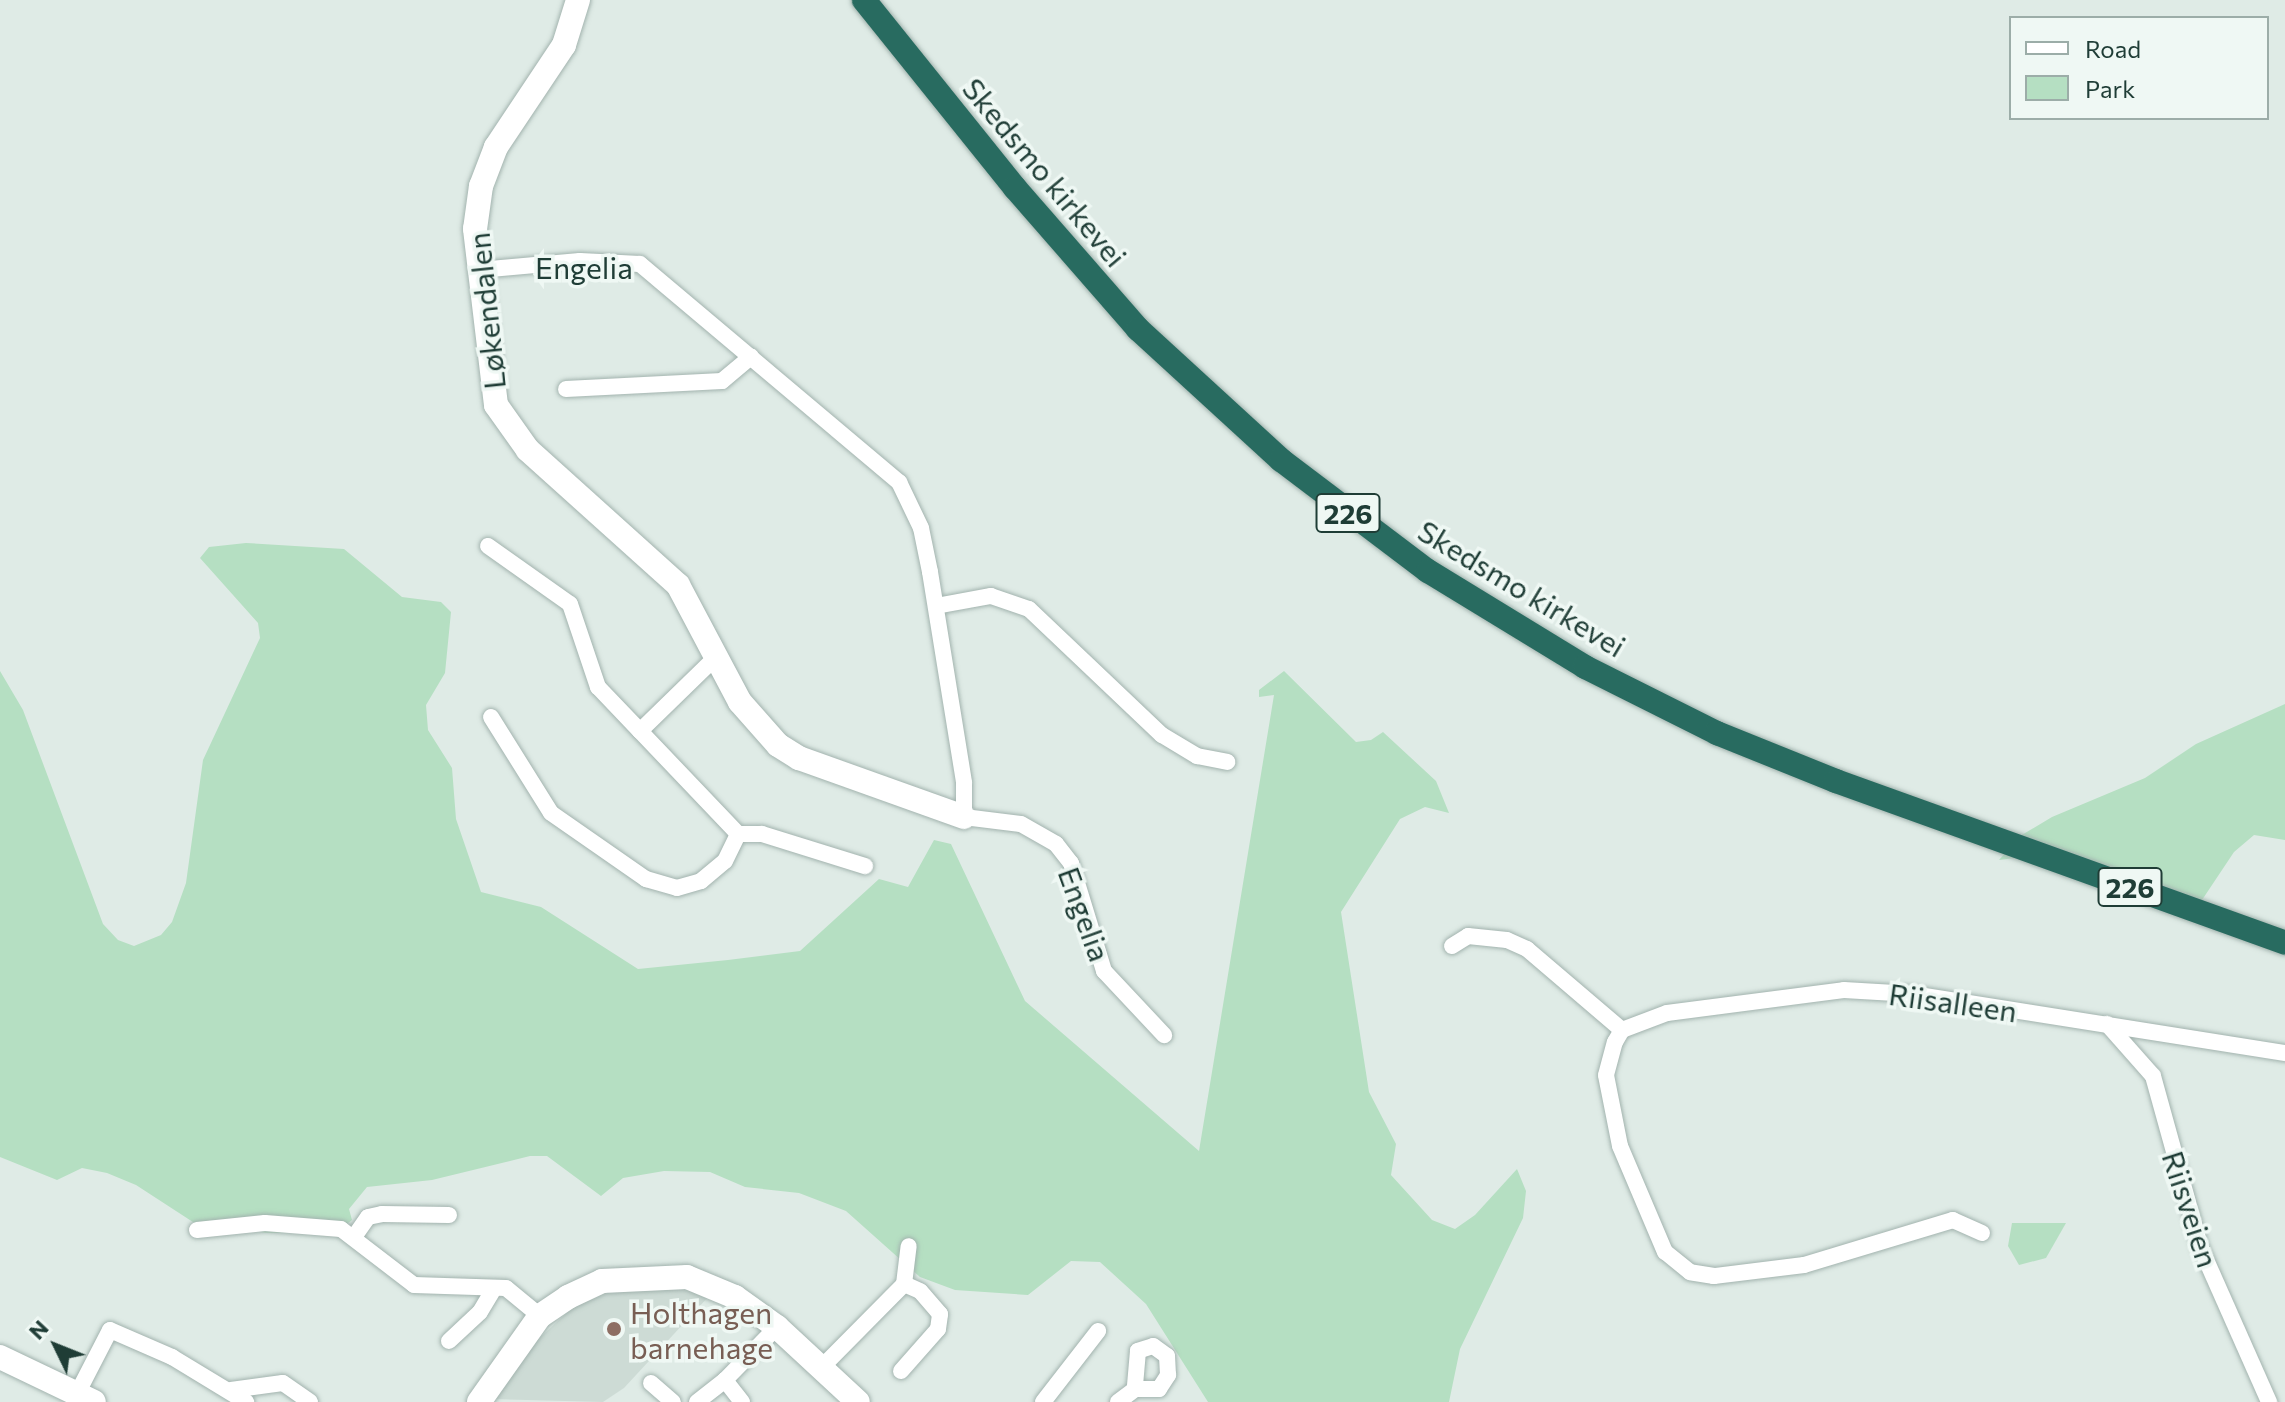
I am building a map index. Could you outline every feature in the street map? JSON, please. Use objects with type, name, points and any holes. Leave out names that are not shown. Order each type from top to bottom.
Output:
[{"type":"highway","name":"Skedsmo kirkevei","points":[[864,0],[1045,225],[1167,357],[1292,469],[1448,585],[1585,667],[1740,743],[2285,943]]},
{"type":"street","name":"Løkendalen","points":[[578,0],[564,45],[496,147],[481,186],[475,229],[496,405],[510,428],[544,466],[665,569],[740,702],[778,745],[799,758],[964,817]]},
{"type":"street","name":"Engelia","points":[[479,270],[580,261],[640,264],[899,482],[921,528],[964,783],[964,817],[1021,824],[1056,844],[1071,863],[1104,971],[1164,1035]]},
{"type":"street","points":[[566,389],[722,381],[751,357]]},
{"type":"street","points":[[488,546],[570,604],[598,687],[738,834],[762,834],[865,866]]},
{"type":"street","points":[[936,606],[991,596],[1029,609],[1170,741],[1197,756],[1227,762]]},
{"type":"street","points":[[640,731],[716,657]]},
{"type":"street","points":[[491,717],[551,813],[646,879],[677,888],[701,881],[725,861],[738,834]]},
{"type":"street","points":[[1452,946],[1468,936],[1486,937],[1527,949],[1622,1030],[1606,1075],[1620,1146],[1665,1252],[1690,1272],[1714,1276],[1804,1265],[1953,1220],[1982,1233]]},
{"type":"street","name":"Riisalleen","points":[[1622,1030],[1667,1013],[1844,990],[1912,994],[2285,1053]]},
{"type":"street","name":"Riisveien","points":[[2107,1024],[2153,1076],[2200,1246],[2269,1402]]},
{"type":"street","points":[[354,1237],[368,1217],[449,1215]]},
{"type":"street","points":[[197,1230],[318,1225],[354,1237],[414,1285],[517,1293],[540,1316]]},
{"type":"street","points":[[822,1367],[904,1284],[909,1246]]},
{"type":"street","points":[[479,1402],[540,1316],[602,1281],[687,1277],[735,1297],[777,1327],[858,1402]]},
{"type":"street","points":[[901,1371],[938,1329],[940,1314],[920,1291],[904,1284]]},
{"type":"street","points":[[449,1341],[480,1312],[493,1290]]},
{"type":"street","points":[[697,1402],[725,1380],[777,1327]]},
{"type":"street","points":[[0,1357],[86,1398],[110,1330],[231,1390],[246,1402]]},
{"type":"street","points":[[1043,1402],[1098,1331]]},
{"type":"street","points":[[725,1380],[742,1402]]},
{"type":"street","points":[[231,1390],[283,1383],[310,1402]]},
{"type":"street","points":[[651,1383],[673,1402]]},
{"type":"street","points":[[1118,1402],[1135,1389]]},
{"type":"shaded area","name":"Holthagen barnehage","points":[[686,1289],[710,1295],[624,1388],[603,1402],[494,1399],[532,1345],[572,1308],[608,1292]]},
{"type":"green space","points":[[246,543],[344,549],[402,597],[441,602],[451,612],[445,673],[426,705],[428,730],[452,768],[456,819],[481,892],[541,907],[638,969],[728,960],[800,951],[879,879],[908,887],[934,840],[951,844],[1025,1001],[1199,1151],[1274,695],[1259,697],[1259,690],[1284,671],[1356,742],[1371,740],[1383,732],[1436,781],[1449,813],[1425,807],[1400,819],[1341,912],[1369,1092],[1396,1144],[1391,1175],[1432,1220],[1455,1229],[1475,1215],[1517,1169],[1526,1191],[1523,1218],[1460,1349],[1449,1402],[1208,1402],[1146,1304],[1100,1262],[1071,1261],[1028,1295],[955,1290],[920,1277],[846,1211],[799,1193],[745,1187],[710,1172],[664,1171],[623,1178],[601,1196],[547,1156],[530,1156],[432,1180],[367,1187],[349,1209],[352,1220],[335,1233],[267,1233],[196,1224],[136,1185],[107,1173],[82,1168],[57,1180],[0,1157],[0,671],[23,710],[103,924],[118,940],[134,946],[161,935],[172,922],[186,883],[203,760],[260,638],[258,623],[200,558],[209,547]]},
{"type":"green space","points":[[2285,704],[2285,840],[2254,835],[2234,852],[2200,903],[2015,858],[1999,860],[2020,836],[2052,817],[2145,778],[2196,744]]},
{"type":"green space","points":[[2012,1223],[2066,1223],[2046,1258],[2019,1265],[2008,1246]]},
{"type":"place","name":"Holthagen barnehage","points":[[614,1329]]}]
